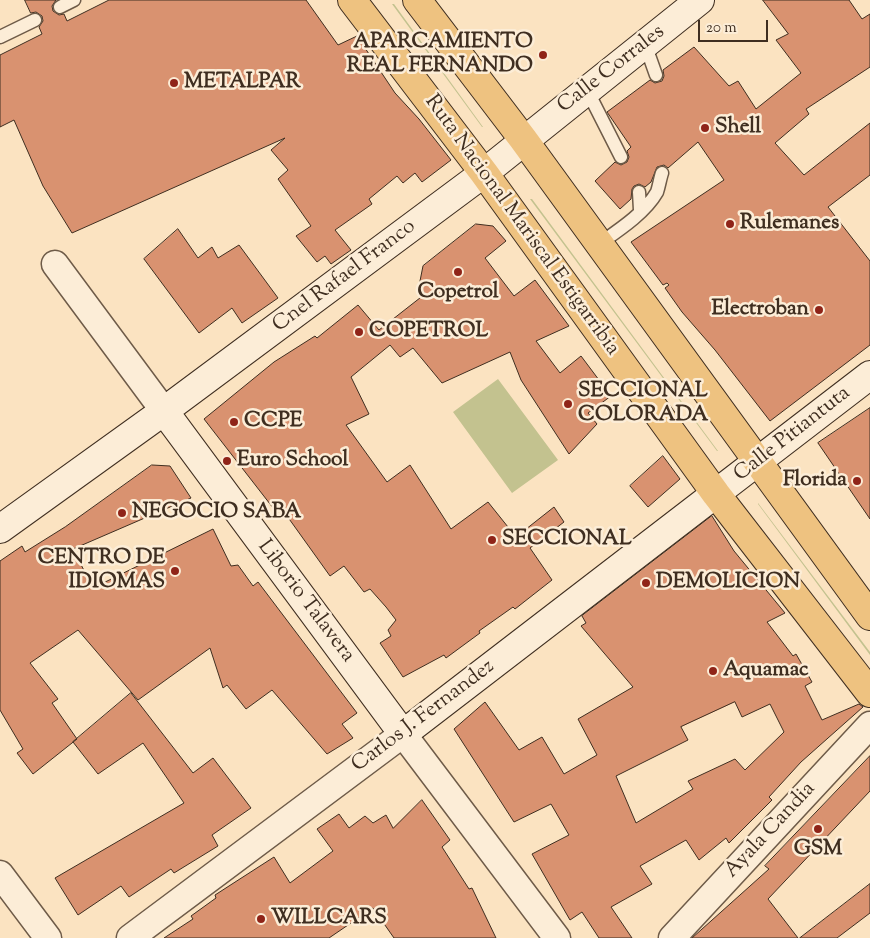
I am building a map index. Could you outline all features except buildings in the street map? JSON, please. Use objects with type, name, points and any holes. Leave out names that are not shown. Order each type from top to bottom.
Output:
[{"type":"highway","name":"Ruta Nacional Mariscal Estigarribia","points":[[352,0],[484,173],[716,494],[870,693]]},
{"type":"highway","points":[[417,0],[523,140],[870,616]]},
{"type":"street","name":"Calle Corrales","points":[[523,140],[700,0]]},
{"type":"street","name":"Cnel Rafael Franco","points":[[0,529],[164,411],[484,173],[523,140]]},
{"type":"street","name":"Liborio Talavera","points":[[55,264],[556,938]]},
{"type":"street","name":"Calle Pitiantuta","points":[[716,494],[870,375]]},
{"type":"street","name":"Carlos J. Fernandez","points":[[130,938],[403,734],[716,494]]},
{"type":"street","name":"Ayala Candia","points":[[672,938],[870,724]]},
{"type":"street","points":[[0,874],[48,938]]},
{"type":"lane","points":[[60,7],[74,0]]},
{"type":"lane","points":[[0,37],[35,20]]},
{"type":"lane","points":[[645,44],[656,75]]},
{"type":"lane","points":[[587,90],[621,157]]},
{"type":"lane","points":[[599,244],[626,225],[657,192],[662,173]]},
{"type":"lane","points":[[639,192],[640,210]]},
{"type":"shaded area","points":[[392,4],[394,4],[483,127],[482,127]]},
{"type":"shaded area","points":[[530,199],[532,199],[718,451],[717,451]]},
{"type":"shaded area","points":[[498,379],[558,460],[512,493],[453,412]]},
{"type":"shaded area","points":[[758,504],[870,652],[870,655]]},
{"type":"place","name":"APARCAMIENTO REAL FERNANDO","points":[[543,55]]},
{"type":"place","name":"METALPAR","points":[[174,83]]},
{"type":"place","name":"Shell","points":[[705,128]]},
{"type":"place","name":"Rulemanes","points":[[730,224]]},
{"type":"place","name":"Copetrol","points":[[458,272]]},
{"type":"place","name":"Electroban","points":[[819,310]]},
{"type":"place","name":"COPETROL","points":[[359,332]]},
{"type":"place","name":"SECCIONAL COLORADA","points":[[568,404]]},
{"type":"place","name":"CCPE","points":[[234,422]]},
{"type":"place","name":"Euro School","points":[[227,461]]},
{"type":"place","name":"Florida","points":[[857,481]]},
{"type":"place","name":"NEGOCIO SABA","points":[[122,513]]},
{"type":"place","name":"SECCIONAL","points":[[492,540]]},
{"type":"place","name":"CENTRO DE IDIOMAS","points":[[175,571]]},
{"type":"place","name":"DEMOLICION","points":[[646,583]]},
{"type":"place","name":"Aquamac","points":[[713,671]]},
{"type":"place","name":"GSM","points":[[818,829]]},
{"type":"place","name":"WILLCARS","points":[[261,919]]}]
